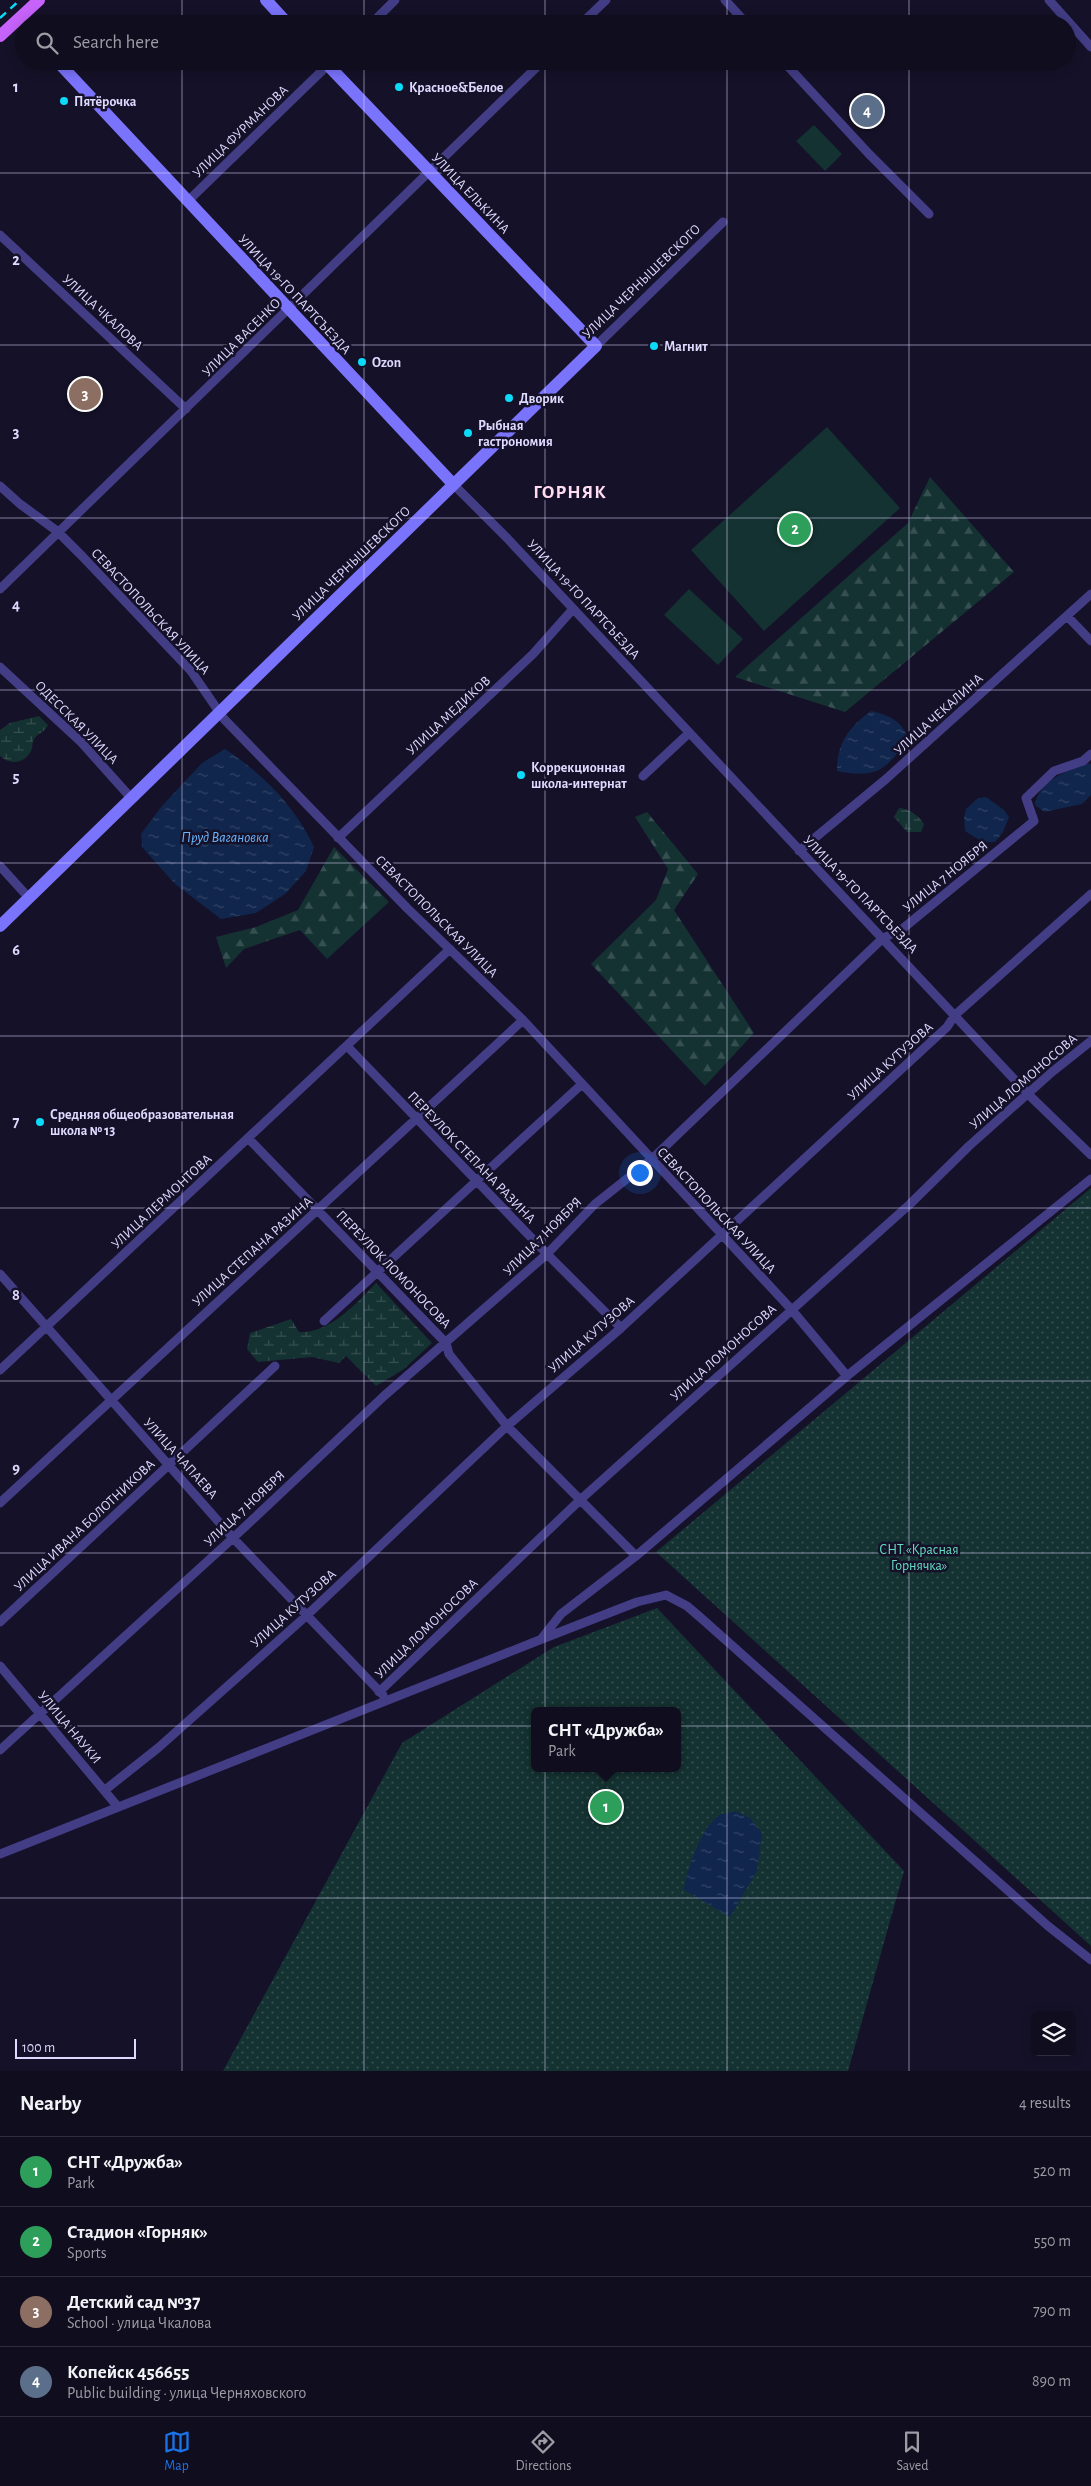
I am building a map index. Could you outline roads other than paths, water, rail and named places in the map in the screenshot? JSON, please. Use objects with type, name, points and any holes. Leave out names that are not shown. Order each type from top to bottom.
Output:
[{"type":"main road","points":[[27,15],[39,0]]},
{"type":"main road","points":[[0,36],[15,26]]},
{"type":"street","points":[[266,0],[280,15]]},
{"type":"street","points":[[380,15],[395,0]]},
{"type":"street","points":[[590,15],[606,0]]},
{"type":"street","points":[[725,0],[739,15]]},
{"type":"street","points":[[1048,0],[1062,15]]},
{"type":"street","points":[[1076,31],[1091,47]]},
{"type":"street","name":"УЛИЦА 19-ГО ПАРТСЪЕЗДА","points":[[65,70],[1028,1094],[1091,1155]]},
{"type":"street","name":"УЛИЦА ФУРМАНОВА","points":[[188,201],[321,70]]},
{"type":"street","name":"УЛИЦА ЕЛЬКИНА","points":[[335,70],[596,346]]},
{"type":"street","name":"УЛИЦА ВАСЕНКО","points":[[0,589],[57,531],[186,409],[534,70]]},
{"type":"street","points":[[792,70],[929,214]]},
{"type":"street","name":"УЛИЦА ЧЕРНЫШЕВСКОГО","points":[[0,926],[723,222]]},
{"type":"street","name":"УЛИЦА ЧКАЛОВА","points":[[0,235],[186,409]]},
{"type":"street","name":"СЕВАСТОПОЛЬСКАЯ УЛИЦА","points":[[0,486],[20,504],[57,531],[191,671],[220,713],[338,838],[523,1020],[720,1235],[791,1309],[847,1376]]},
{"type":"street","name":"УЛИЦА ЧЕКАЛИНА","points":[[799,851],[886,779],[1091,594]]},
{"type":"street","name":"УЛИЦА МЕДИКОВ","points":[[338,838],[532,654],[573,609]]},
{"type":"street","points":[[1067,616],[1091,642]]},
{"type":"street","name":"ОДЕССКАЯ УЛИЦА","points":[[0,667],[81,742],[132,799]]},
{"type":"street","points":[[643,776],[689,733]]},
{"type":"street","name":"УЛИЦА 7 НОЯБРЯ","points":[[0,1750],[233,1538],[384,1396],[547,1254],[594,1204],[652,1160],[883,938],[901,930],[1034,822],[1026,798],[1054,771],[1083,761],[1091,754]]},
{"type":"street","points":[[0,866],[29,898]]},
{"type":"street","name":"УЛИЦА КУТУЗОВА","points":[[105,1790],[158,1748],[305,1616],[507,1426],[621,1328],[947,1027],[955,1015],[1091,894]]},
{"type":"street","name":"УЛИЦА ЛЕРМОНТОВА","points":[[0,1370],[450,949]]},
{"type":"street","name":"УЛИЦА СТЕПАНА РАЗИНА","points":[[0,1503],[523,1020]]},
{"type":"street","name":"УЛИЦА ЛОМОНОСОВА","points":[[379,1692],[580,1500],[910,1204],[969,1146],[1091,1041]]},
{"type":"street","name":"ПЕРЕУЛОК СТЕПАНА РАЗИНА","points":[[346,1046],[621,1328]]},
{"type":"street","points":[[324,1321],[478,1182],[582,1084]]},
{"type":"street","name":"ПЕРЕУЛОК ЛОМОНОСОВА","points":[[248,1138],[446,1343],[449,1354],[507,1426],[636,1556]]},
{"type":"street","points":[[542,1639],[561,1614],[636,1556],[847,1376],[1091,1179]]},
{"type":"street","name":"УЛИЦА ЧАПАЕВА","points":[[0,1274],[233,1538],[305,1616],[388,1700]]},
{"type":"street","name":"УЛИЦА ИВАНА БОЛОТНИКОВА","points":[[0,1622],[275,1366]]},
{"type":"street","points":[[0,1854],[637,1602],[666,1595],[676,1599],[701,1618],[1048,1926],[1091,1960]]},
{"type":"street","name":"УЛИЦА НАУКИ","points":[[0,1666],[118,1807]]},
{"type":"water","points":[[871,711],[883,714],[898,722],[908,737],[894,757],[880,769],[862,774],[837,771],[839,752],[846,736],[856,723]]},
{"type":"water","name":"Пруд Вагановка","points":[[225,749],[252,769],[277,792],[297,818],[314,847],[306,871],[285,894],[256,913],[221,919],[175,884],[142,847],[141,834],[162,806],[202,763]]},
{"type":"water","points":[[1088,763],[1091,764],[1091,795],[1082,804],[1044,812],[1035,805],[1042,789],[1048,783],[1063,773]]},
{"type":"water","points":[[986,797],[1004,810],[1009,817],[1003,832],[995,842],[983,841],[965,831],[964,817],[966,809],[978,798]]},
{"type":"water","points":[[735,1811],[750,1818],[762,1833],[757,1871],[730,1917],[684,1890],[696,1849],[707,1828],[720,1815]]},
{"type":"railway","points":[[0,18],[20,0]]},
{"type":"place","name":"Красное&Белое","points":[[399,87]]},
{"type":"place","name":"Пятёрочка","points":[[64,101]]},
{"type":"place","name":"Копейск 456655","points":[[867,111]]},
{"type":"place","name":"Магнит","points":[[654,346]]},
{"type":"place","name":"Ozon","points":[[362,362]]},
{"type":"place","name":"Детский сад №37","points":[[85,394]]},
{"type":"place","name":"Дворик","points":[[509,398]]},
{"type":"place","name":"Рыбная гастрономия","points":[[468,433]]},
{"type":"place","name":"Стадион «Горняк»","points":[[795,529]]},
{"type":"place","name":"Коррекционная школа-интернат","points":[[521,775]]},
{"type":"place","name":"Средняя общеобразовательная школа № 13","points":[[40,1122]]},
{"type":"place","name":"СНТ «Дружба»","points":[[606,1807]]},
{"type":"district","name":"ГОРНЯК","points":[[570,491]]},
{"type":"park label","name":"СНТ «Красная Горнячка»","points":[[919,1558]]}]
